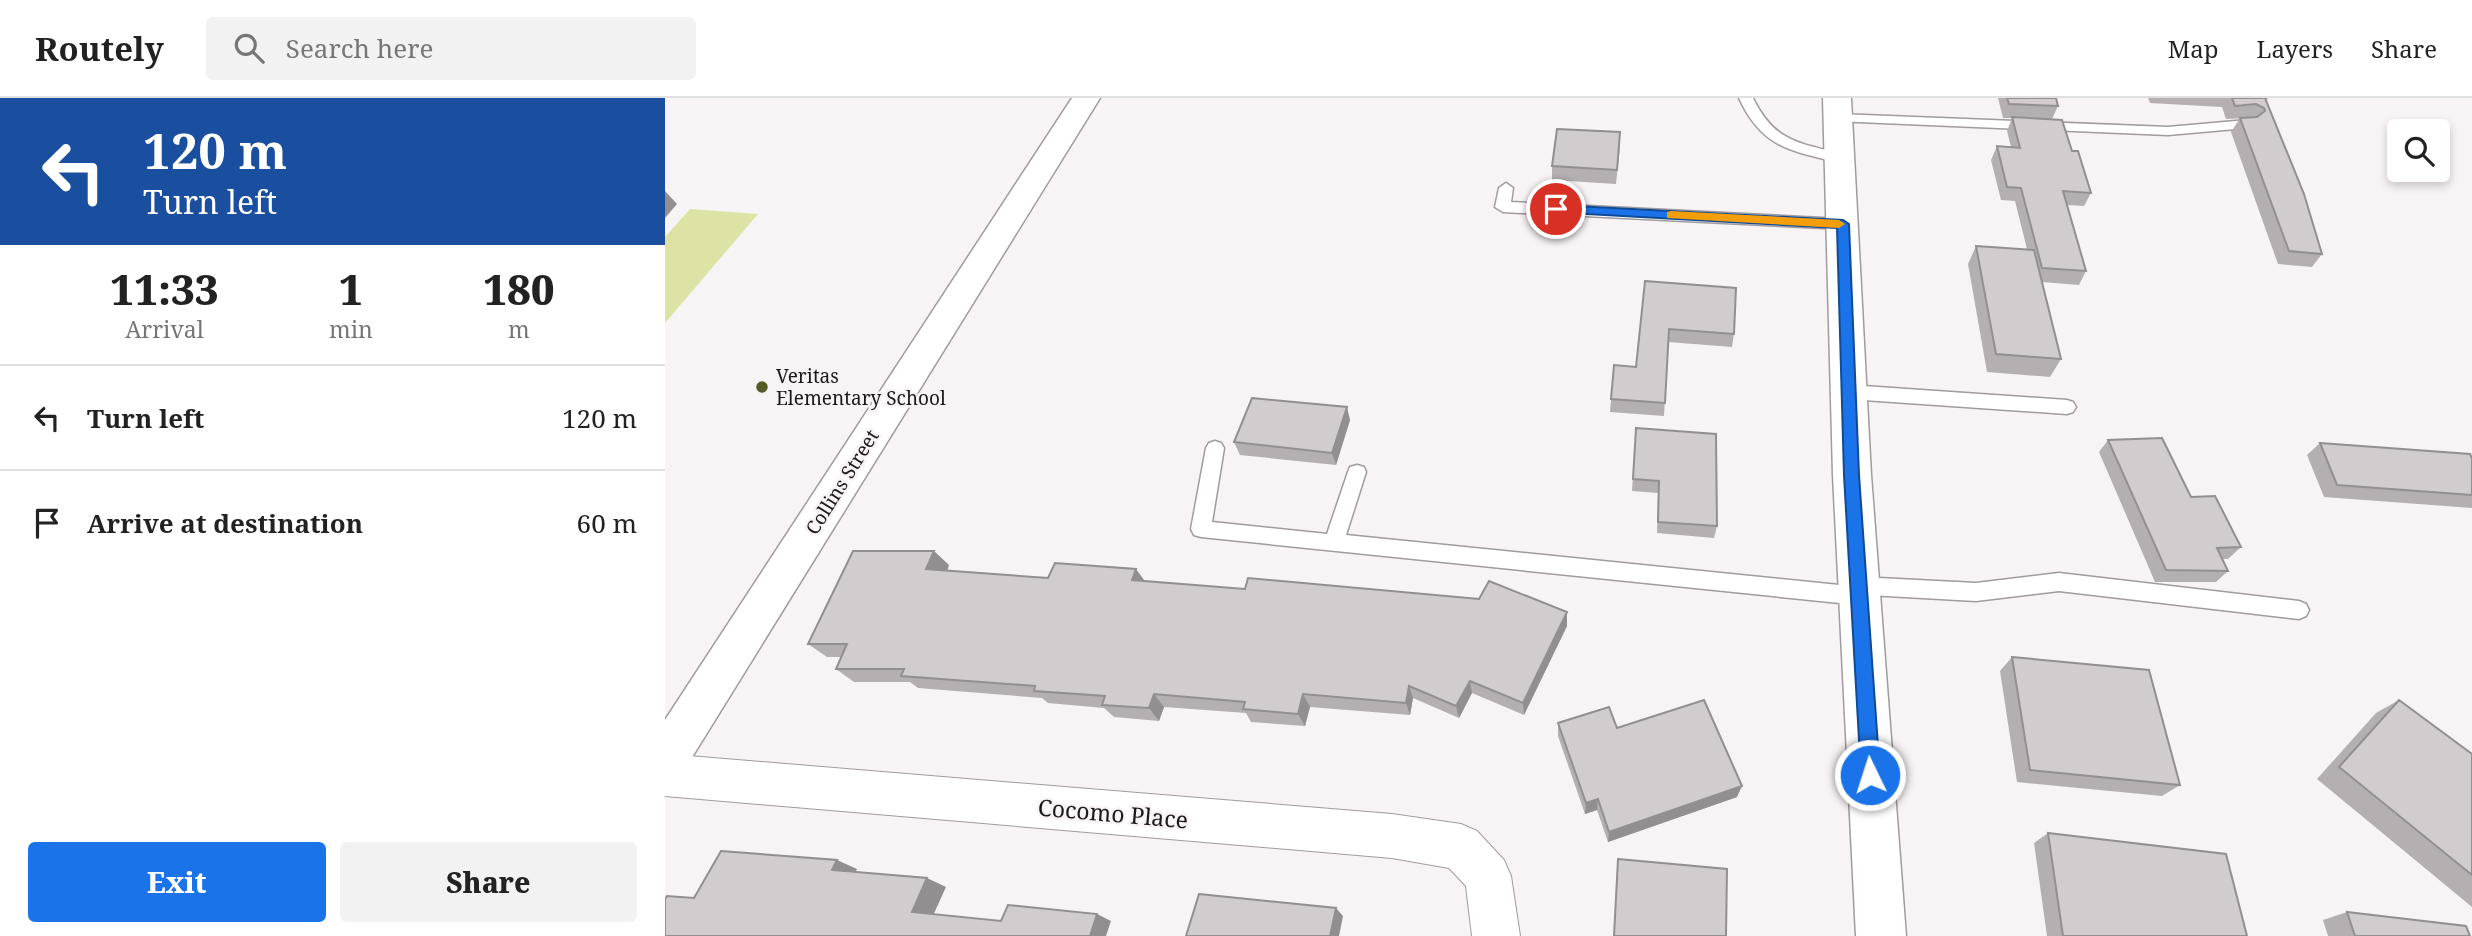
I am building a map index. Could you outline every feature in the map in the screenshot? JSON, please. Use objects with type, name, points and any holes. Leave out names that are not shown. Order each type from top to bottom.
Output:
[{"type":"street","name":"Collins Street","points":[[665,760],[1086,98]]},
{"type":"street","points":[[1838,108],[1859,591],[1881,936]]},
{"type":"street","name":"Cocomo Place","points":[[665,775],[1392,836],[1461,847],[1488,876],[1496,936]]},
{"type":"lane","points":[[1746,98],[1752,114],[1767,134],[1790,146],[1841,159]]},
{"type":"lane","points":[[1838,108],[2168,131],[2247,124]]},
{"type":"lane","points":[[1506,188],[1503,207],[1843,224]]},
{"type":"lane","points":[[1849,392],[2067,407]]},
{"type":"lane","points":[[1215,448],[1201,529],[1859,591],[1976,592],[2059,582],[2299,610]]},
{"type":"lane","points":[[1334,542],[1357,472]]},
{"type":"green space","points":[[690,209],[758,214],[665,323],[665,237]]},
{"type":"building","points":[[2007,98],[2056,98],[2058,106],[2009,104]]},
{"type":"building","points":[[2232,98],[2265,98],[2304,194],[2322,254],[2289,251],[2240,118],[2257,117],[2265,111],[2264,108],[2256,104],[2235,106]]},
{"type":"building","points":[[2012,117],[2062,120],[2072,151],[2078,151],[2091,193],[2063,191],[2086,271],[2042,268],[2021,188],[2007,187],[1997,146],[2020,148]]},
{"type":"building","points":[[1557,129],[1620,132],[1617,170],[1552,166]]},
{"type":"building","points":[[1976,246],[2034,250],[2061,359],[1996,354]]},
{"type":"building","points":[[1645,281],[1736,288],[1734,334],[1669,329],[1665,403],[1611,399],[1614,365],[1636,367]]},
{"type":"building","points":[[1252,398],[1347,407],[1332,453],[1234,442]]},
{"type":"building","points":[[1636,428],[1716,434],[1717,526],[1658,522],[1659,481],[1633,479]]},
{"type":"building","points":[[2162,438],[2191,497],[2215,496],[2241,547],[2217,548],[2228,571],[2166,570],[2108,440]]},
{"type":"building","points":[[2320,443],[2470,454],[2472,495],[2337,485]]},
{"type":"building","points":[[853,551],[934,551],[926,569],[1048,578],[1055,563],[1136,569],[1132,580],[1245,589],[1248,578],[1479,599],[1489,581],[1567,612],[1523,703],[1470,681],[1456,706],[1409,686],[1406,703],[1303,694],[1298,714],[1243,709],[1245,702],[1154,694],[1149,708],[1102,705],[1105,696],[1034,691],[1035,686],[901,676],[904,669],[836,669],[847,644],[808,644]]},
{"type":"building","points":[[2012,657],[2149,670],[2180,785],[2030,770]]},
{"type":"building","points":[[1704,700],[1742,786],[1609,832],[1598,799],[1586,803],[1558,723],[1609,707],[1617,728]]},
{"type":"building","points":[[2399,700],[2472,754],[2472,875],[2339,767]]},
{"type":"building","points":[[2048,833],[2226,854],[2247,936],[2063,936]]},
{"type":"building","points":[[721,851],[837,860],[832,870],[927,878],[912,912],[1001,921],[1008,905],[1097,914],[1090,936],[665,936],[665,899],[667,896],[694,898]]},
{"type":"building","points":[[1618,859],[1727,869],[1726,936],[1614,936]]},
{"type":"building","points":[[1199,894],[1336,908],[1330,936],[1186,936]]},
{"type":"building","points":[[2347,912],[2466,926],[2470,936],[2355,936]]},
{"type":"slow traffic","points":[[1671,215],[1839,224]]},
{"type":"place","name":"Veritas Elementary School","points":[[762,387]]},
{"type":"route","points":[[1556,209],[1843,224],[1852,475],[1870,775]]}]
